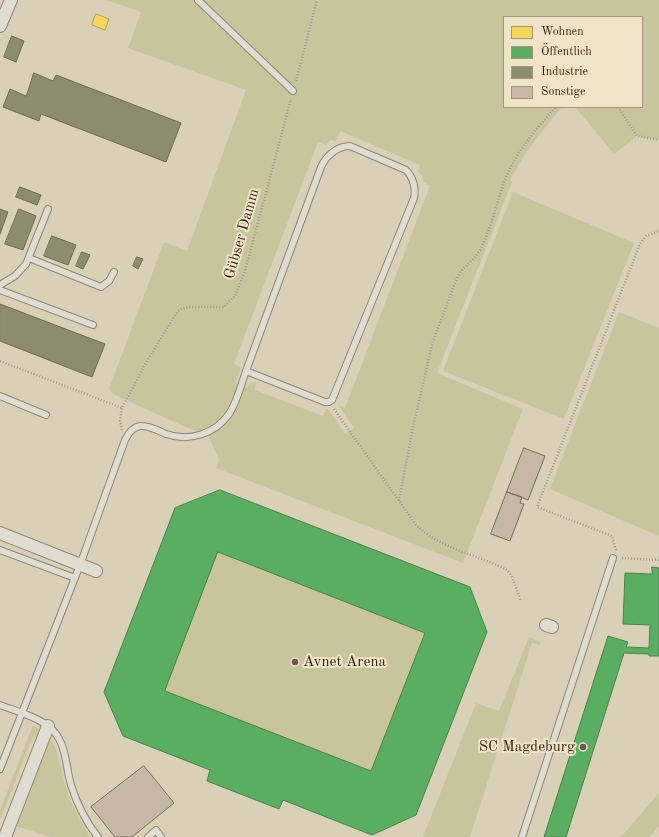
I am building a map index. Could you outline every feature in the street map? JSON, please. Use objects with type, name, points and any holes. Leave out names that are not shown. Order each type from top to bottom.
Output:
[{"type":"street","points":[[0,26],[10,0]]},
{"type":"street","points":[[0,533],[96,571]]},
{"type":"street","points":[[5,837],[48,726]]},
{"type":"lane","points":[[198,0],[293,91]]},
{"type":"lane","points":[[0,769],[75,578],[125,440],[134,429],[141,426],[182,438],[199,436],[220,424],[230,413],[323,164],[330,154],[338,148],[347,146],[352,147],[406,170],[412,181],[415,194],[335,396],[329,402],[325,402],[246,371]]},
{"type":"lane","points":[[0,285],[15,276],[26,264],[48,209]]},
{"type":"lane","points":[[29,258],[101,287],[109,281],[114,272]]},
{"type":"lane","points":[[0,290],[93,325]]},
{"type":"lane","points":[[0,396],[46,415]]},
{"type":"lane","points":[[0,550],[75,578]]},
{"type":"lane","points":[[522,837],[613,558]]},
{"type":"lane","points":[[0,705],[35,719],[48,726],[59,738],[77,801],[98,837]]},
{"type":"lane","points":[[148,837],[156,830],[161,837]]},
{"type":"path","name":"Gübser Damm","points":[[122,408],[147,361],[179,310],[188,306],[224,307],[235,296],[245,271],[317,0]]},
{"type":"path","points":[[399,501],[413,427],[433,340],[456,278],[473,260],[482,245],[506,179],[515,160],[555,108]]},
{"type":"path","points":[[619,108],[637,136],[659,140]]},
{"type":"path","points":[[659,230],[646,236],[640,244],[537,507],[612,536],[616,549],[613,558],[659,560]]},
{"type":"path","points":[[0,361],[122,408],[120,426],[125,440]]},
{"type":"path","points":[[329,402],[416,525],[432,539],[507,570],[512,577],[521,602]]},
{"type":"shaded area","points":[[106,0],[659,0],[659,140],[637,136],[614,154],[576,108],[643,108],[643,16],[503,16],[503,108],[561,108],[527,152],[510,181],[512,182],[437,373],[523,409],[463,563],[216,468],[219,460],[209,437],[113,394],[109,389],[164,242],[187,251],[246,90],[128,48],[141,12]],"holes":[[[340,131],[420,165],[418,172],[423,176],[423,182],[430,186],[345,408],[338,405],[354,428],[345,434],[328,409],[326,409],[323,416],[255,390],[256,382],[251,382],[247,388],[235,383],[241,368],[234,364],[318,142],[326,145],[330,140],[336,141]]]},
{"type":"shaded area","points":[[513,192],[634,243],[564,419],[443,371]]},
{"type":"shaded area","points":[[619,312],[659,328],[659,536],[550,489]]},
{"type":"shaded area","name":"Avnet Arena","points":[[220,490],[470,587],[372,835],[283,800],[279,809],[207,781],[210,770],[123,736],[104,692],[175,508]]},
{"type":"shaded area","points":[[529,637],[541,642],[540,645],[532,643],[470,837],[423,837],[476,703],[499,711]]},
{"type":"shaded area","points":[[33,725],[39,729],[36,737],[33,736],[0,820],[0,810]]},
{"type":"shaded area","points":[[50,740],[56,749],[71,802],[90,837],[51,837],[16,826]]},
{"type":"shaded area","points":[[659,793],[659,826],[650,837],[621,837]]},
{"type":"building: Wohnen","points":[[96,14],[109,19],[105,30],[92,25]]},
{"type":"building: Öffentlich","name":"Avnet Arena","points":[[220,490],[470,587],[487,632],[416,815],[372,835],[283,800],[279,809],[207,781],[210,770],[123,736],[104,692],[175,508]],"holes":[[[218,552],[425,633],[371,771],[165,691]]]},
{"type":"building: Öffentlich","name":"SC Magdeburg","points":[[652,567],[659,568],[659,656],[624,653],[566,837],[544,837],[608,636],[628,642],[626,647],[649,648],[650,625],[623,624],[625,573],[652,574]]},
{"type":"building: Industrie","points":[[12,36],[24,41],[16,62],[4,57]]},
{"type":"building: Industrie","points":[[34,73],[53,81],[56,75],[181,123],[166,162],[41,114],[39,121],[3,107],[10,89],[26,96]]},
{"type":"building: Industrie","points":[[20,187],[41,195],[37,205],[16,197]]},
{"type":"building: Industrie","points":[[0,209],[8,212],[0,234]]},
{"type":"building: Industrie","points":[[19,209],[36,216],[23,250],[5,244]]},
{"type":"building: Industrie","points":[[52,236],[76,245],[68,265],[44,256]]},
{"type":"building: Industrie","points":[[82,252],[90,255],[83,269],[76,266]]},
{"type":"building: Industrie","points":[[137,257],[143,259],[138,269],[133,266]]},
{"type":"building: Industrie","points":[[0,304],[105,344],[92,377],[0,341]]},
{"type":"building: Sonstige","points":[[524,448],[545,456],[528,500],[507,492]]},
{"type":"building: Sonstige","points":[[507,492],[522,497],[520,503],[524,504],[510,541],[491,534]]},
{"type":"building: Sonstige","points":[[144,766],[174,803],[132,837],[115,837],[91,807]]},
{"type":"place","name":"Avnet Arena","points":[[295,662]]},
{"type":"place","name":"SC Magdeburg","points":[[583,747]]}]
